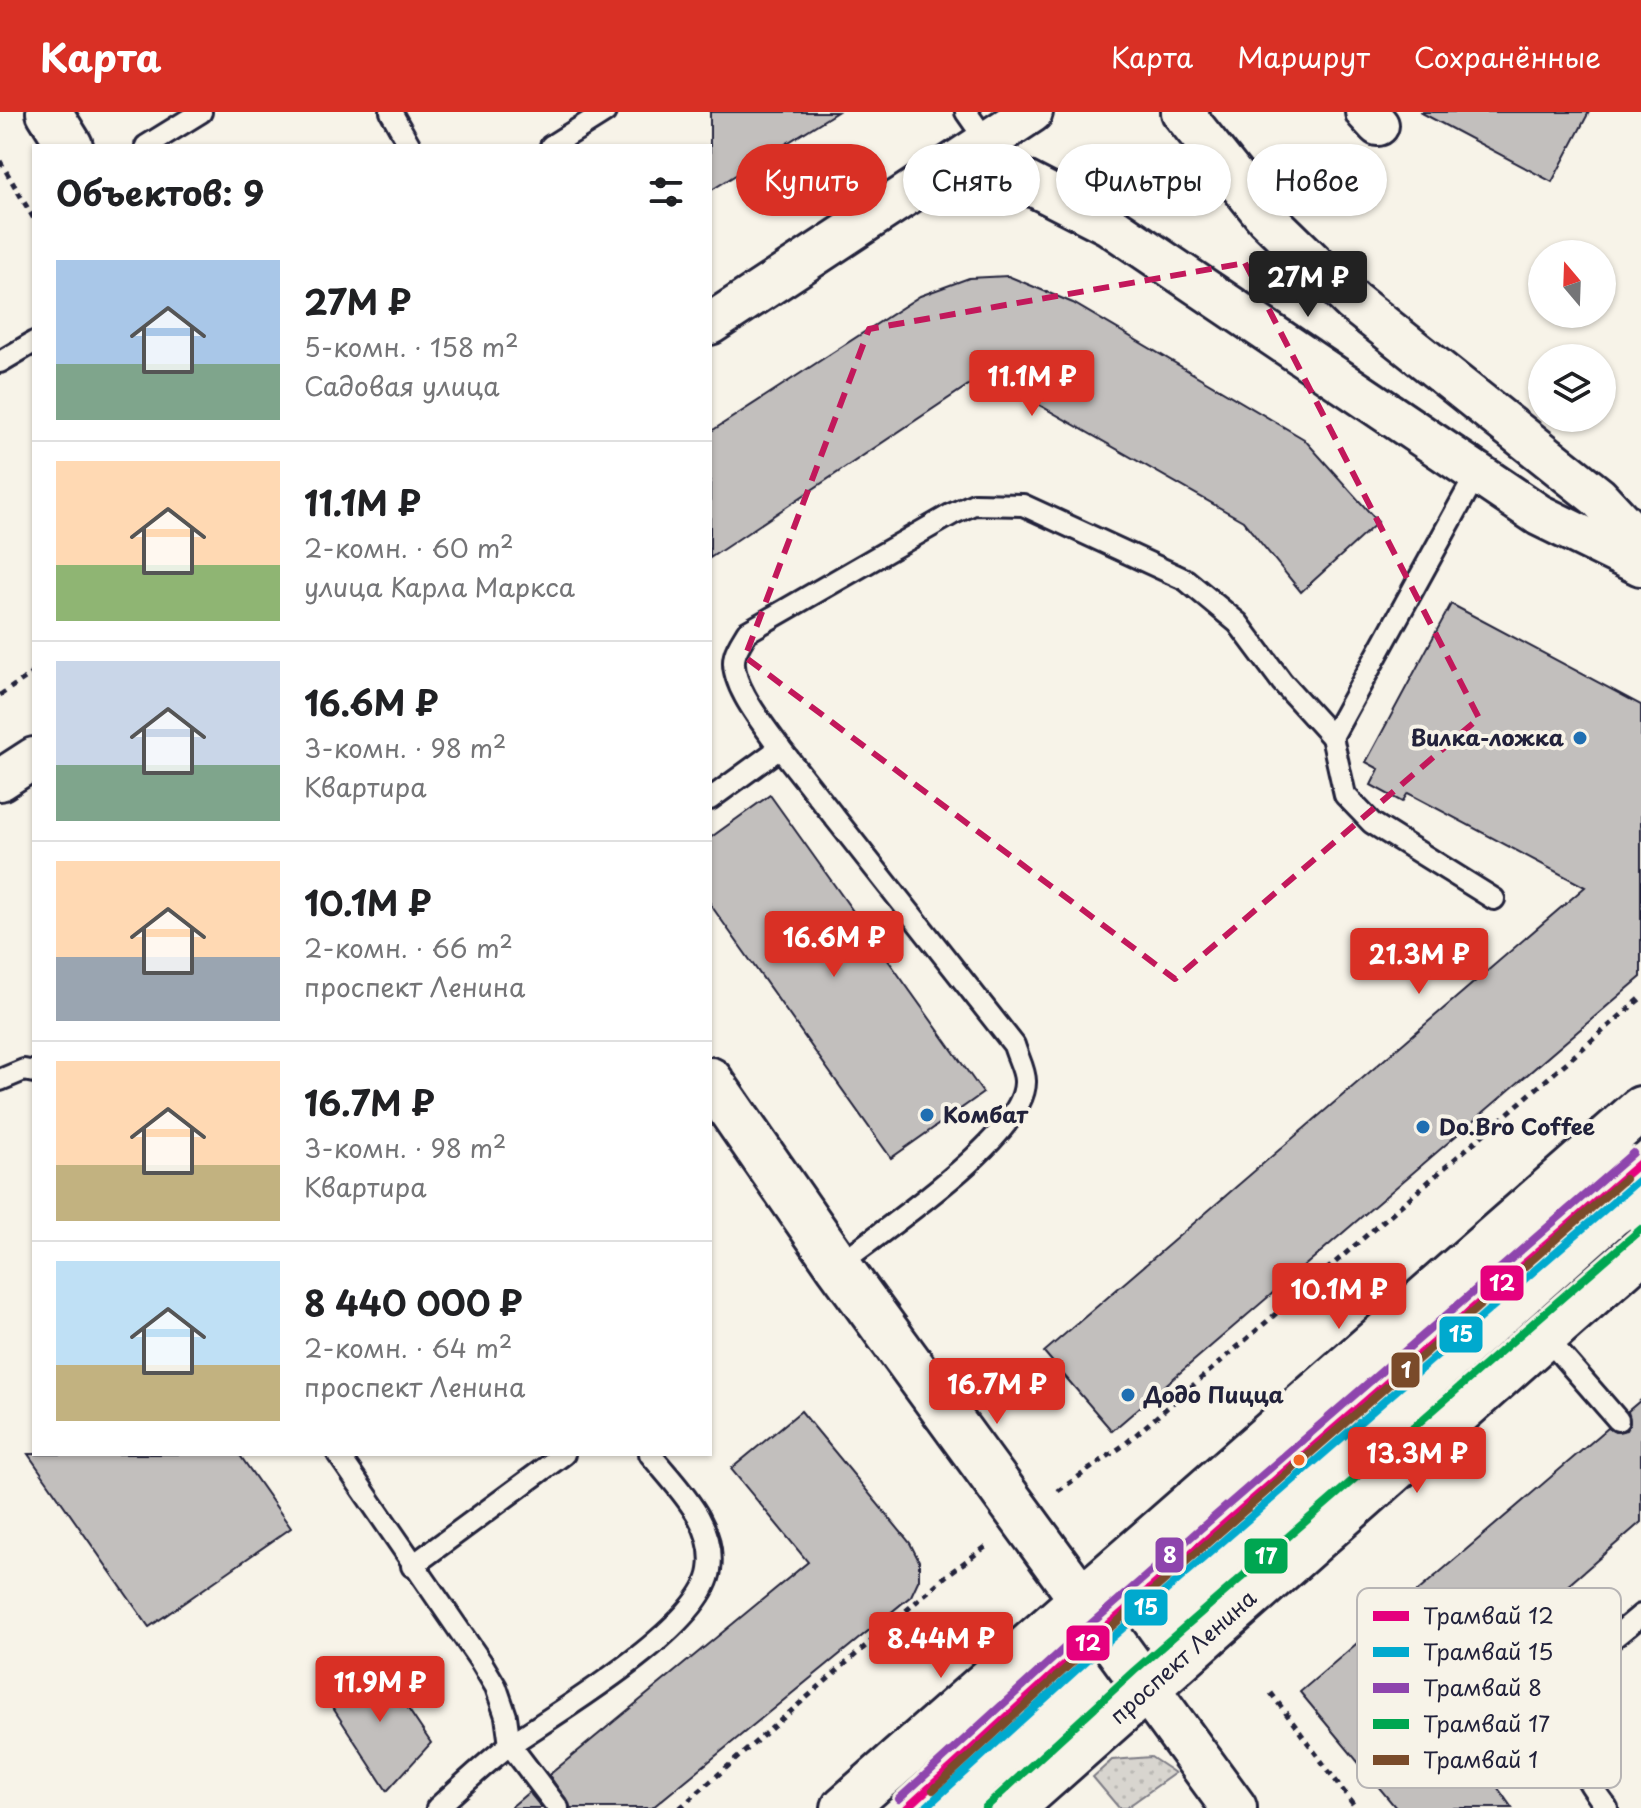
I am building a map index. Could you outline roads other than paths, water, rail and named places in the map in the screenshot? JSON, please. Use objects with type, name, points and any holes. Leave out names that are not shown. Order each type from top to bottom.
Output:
[{"type":"main road","points":[[49,112],[69,144]]},
{"type":"main road","points":[[712,1083],[838,1265],[1234,1808]]},
{"type":"main road","points":[[844,1808],[1082,1603],[1641,1109]]},
{"type":"main road","name":"проспект Ленина","points":[[1012,1808],[1641,1251]]},
{"type":"street","points":[[964,144],[976,127],[1032,112]]},
{"type":"street","points":[[1182,112],[1266,217],[1352,301],[1598,497],[1641,543]]},
{"type":"street","points":[[1040,189],[1108,224],[1539,515],[1641,565]]},
{"type":"street","points":[[712,323],[903,198]]},
{"type":"street","points":[[0,780],[32,759]]},
{"type":"lane","points":[[149,144],[201,112]]},
{"type":"lane","points":[[391,112],[409,144]]},
{"type":"lane","points":[[554,144],[605,112]]},
{"type":"lane","points":[[0,362],[32,343]]},
{"type":"lane","points":[[1332,737],[1477,473]]},
{"type":"lane","points":[[838,1265],[982,1152],[1012,1119],[1026,1082],[1014,1045],[780,748],[733,672],[735,655],[747,632],[952,514],[974,504],[1023,505],[1186,580],[1238,623],[1282,682],[1332,737],[1345,795],[1372,823],[1494,899]]},
{"type":"lane","points":[[712,798],[780,748]]},
{"type":"lane","points":[[0,1080],[24,1070],[32,1072]]},
{"type":"lane","points":[[1545,1336],[1618,1420]]},
{"type":"lane","points":[[339,1456],[496,1687],[506,1716],[510,1745],[558,1808]]},
{"type":"lane","points":[[412,1566],[561,1456]]},
{"type":"lane","points":[[437,1808],[510,1745],[595,1689],[685,1615],[701,1592],[710,1570],[708,1536],[697,1513],[652,1456]]},
{"type":"lane","points":[[1621,1633],[1641,1615]]},
{"type":"lane","points":[[1592,1788],[1607,1808]]},
{"type":"tram line","name":"8","points":[[899,1799],[1093,1622],[1633,1153]]},
{"type":"tram line","name":"12","points":[[907,1808],[1101,1631],[1641,1162]]},
{"type":"tram line","name":"15","points":[[925,1808],[1109,1640],[1641,1178]]},
{"type":"tram line","name":"1","points":[[933,1790],[1102,1635],[1625,1179]]},
{"type":"tram line","name":"17","points":[[985,1808],[1134,1671],[1641,1229]]},
{"type":"place","name":"Вилка-ложка","points":[[1580,738]]},
{"type":"place","name":"Комбат","points":[[927,1115]]},
{"type":"place","name":"Do.Bro Coffee","points":[[1423,1127]]},
{"type":"place","name":"Додо Пицца","points":[[1128,1395]]}]
